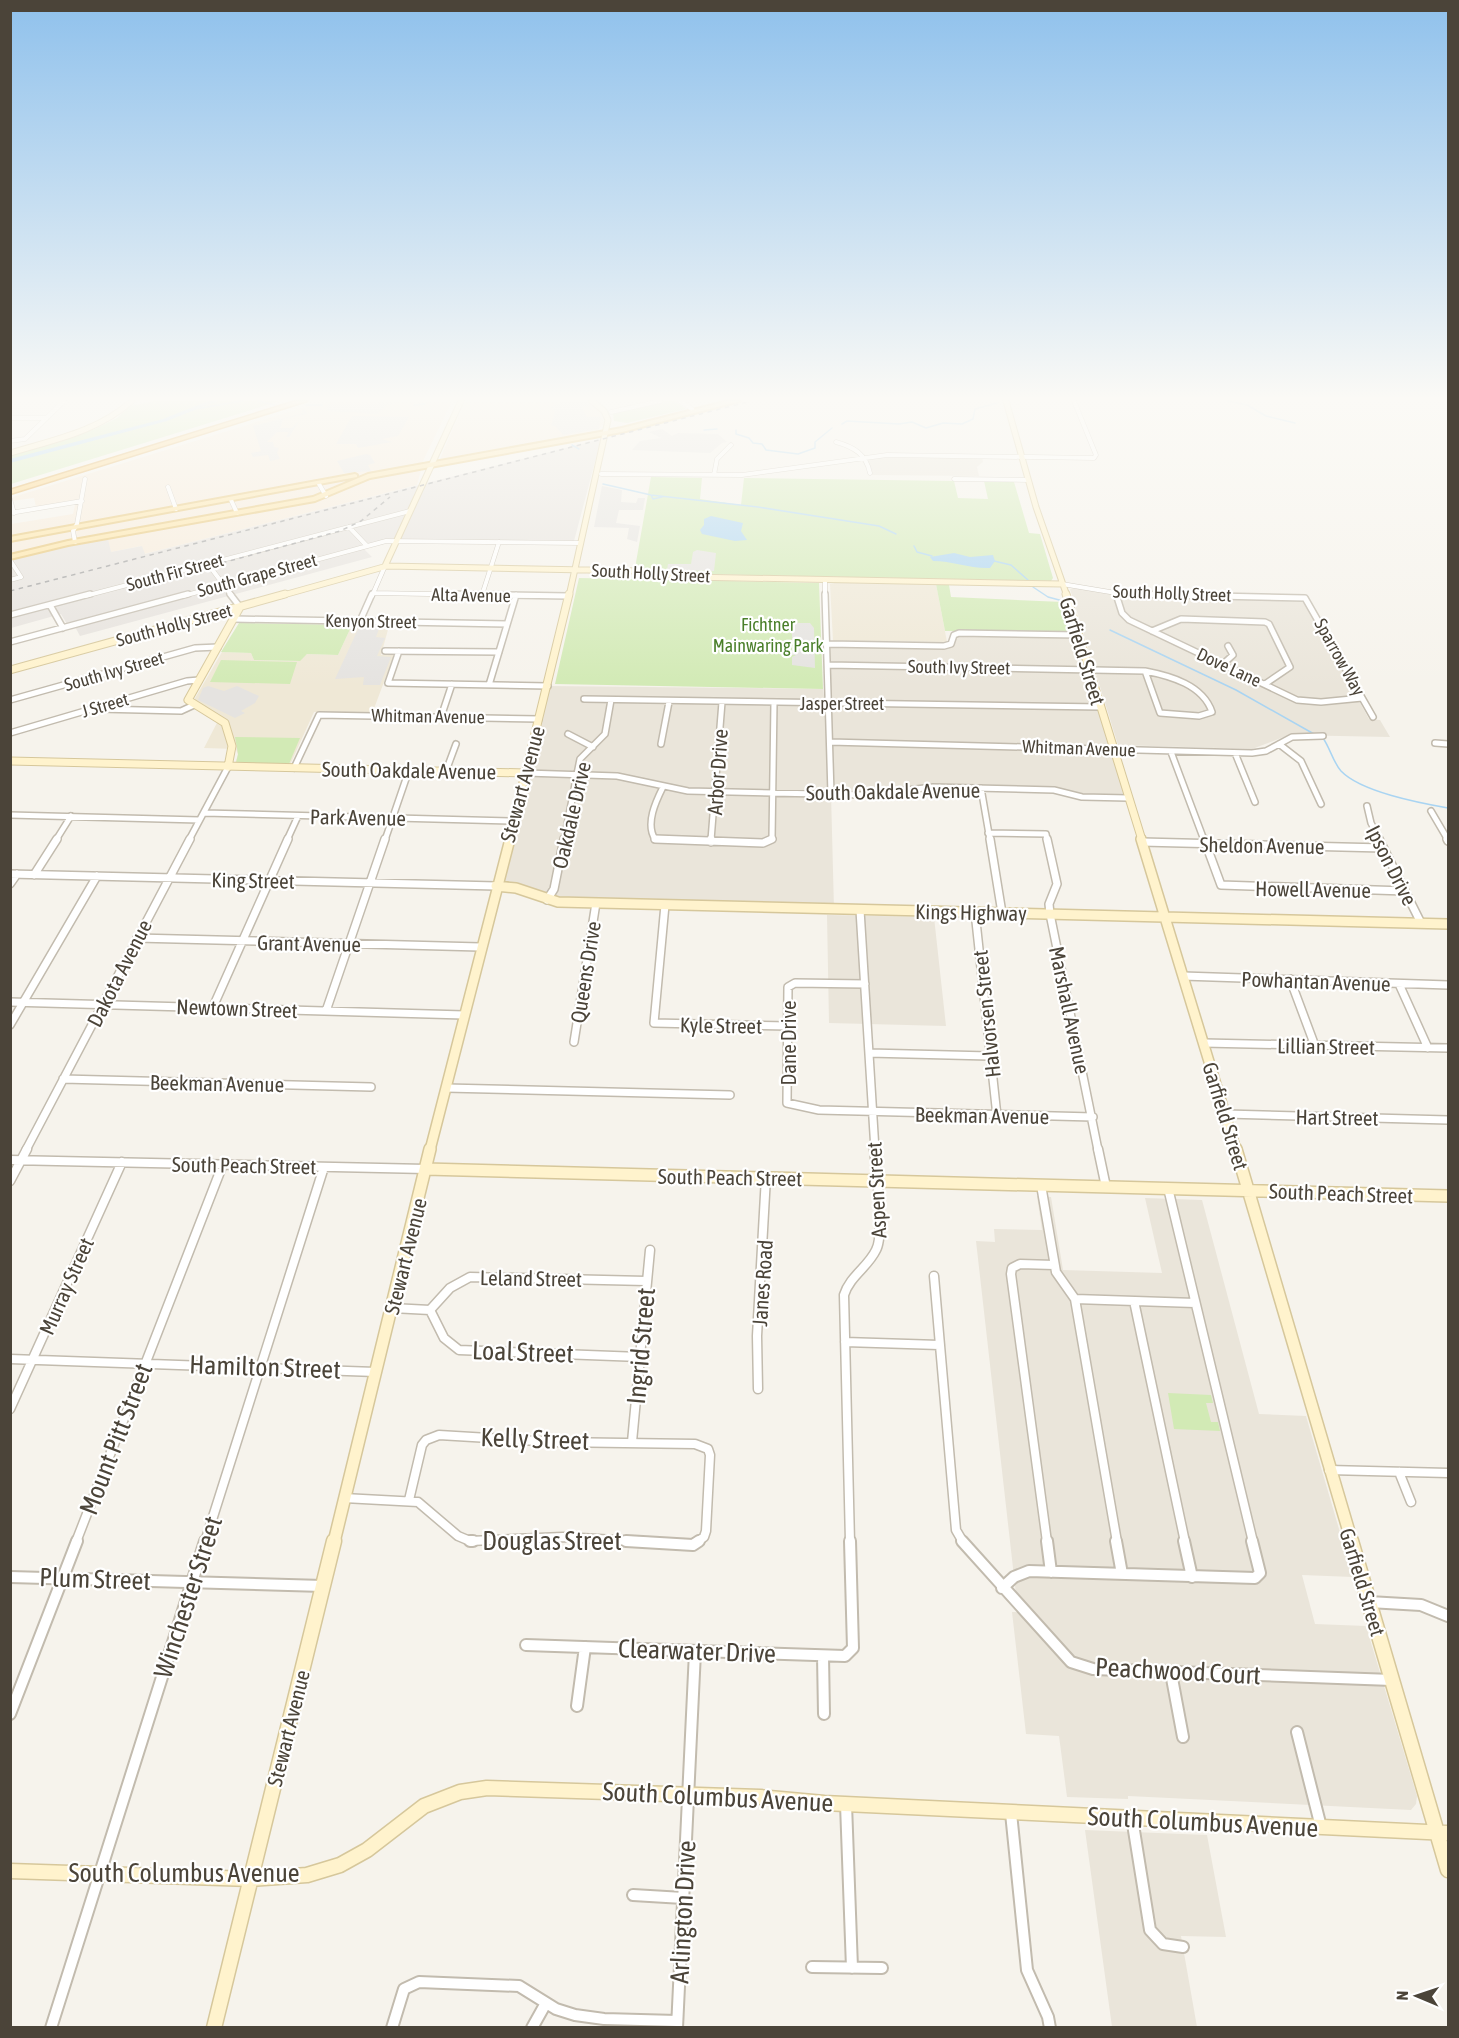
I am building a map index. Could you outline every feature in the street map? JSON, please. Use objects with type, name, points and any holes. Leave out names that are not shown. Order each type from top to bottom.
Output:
[{"type":"main road","points":[[10,539],[252,496]]},
{"type":"main road","points":[[10,559],[75,542],[325,496]]},
{"type":"main road","points":[[385,567],[416,496]]},
{"type":"main road","name":"Stewart Avenue","points":[[214,2028],[480,947],[548,686],[592,496]]},
{"type":"main road","name":"Garfield Street","points":[[1033,496],[1101,707],[1163,917],[1184,976],[1226,1114],[1392,1680],[1443,1833],[1449,1870]]},
{"type":"main road","name":"South Holly Street","points":[[10,670],[385,567],[574,569],[640,571],[690,577],[1062,584]]},
{"type":"main road","points":[[228,767],[232,754],[229,727],[223,720],[194,705],[189,698],[240,607]]},
{"type":"main road","points":[[218,612],[235,619]]},
{"type":"main road","name":"South Oakdale Avenue","points":[[10,761],[526,773]]},
{"type":"main road","name":"Kings Highway","points":[[496,886],[516,888],[547,900],[596,903],[1449,924]]},
{"type":"main road","name":"South Peach Street","points":[[426,1169],[1449,1196]]},
{"type":"main road","name":"South Columbus Avenue","points":[[10,1871],[251,1879],[307,1875],[340,1866],[367,1850],[424,1806],[471,1790],[533,1788],[1443,1833]]},
{"type":"street","points":[[75,542],[74,528],[83,496]]},
{"type":"street","points":[[171,496],[176,509]]},
{"type":"street","points":[[10,499],[12,513],[82,501]]},
{"type":"street","points":[[231,500],[237,513]]},
{"type":"street","name":"South Fir Street","points":[[10,615],[410,511]]},
{"type":"street","points":[[349,527],[367,546]]},
{"type":"street","name":"South Grape Street","points":[[10,642],[367,546],[397,540],[580,543]]},
{"type":"street","points":[[482,595],[500,542]]},
{"type":"street","points":[[10,559],[21,577],[10,580]]},
{"type":"street","points":[[208,564],[240,607]]},
{"type":"street","points":[[360,621],[385,567]]},
{"type":"street","points":[[825,579],[831,794]]},
{"type":"street","name":"South Holly Street","points":[[1062,584],[1116,593],[1305,598]]},
{"type":"street","name":"Alta Avenue","points":[[374,593],[568,596]]},
{"type":"street","name":"Dove Lane","points":[[1116,593],[1125,618],[1265,684],[1308,702],[1362,698]]},
{"type":"street","points":[[489,685],[516,596]]},
{"type":"street","name":"Sparrow Way","points":[[1305,598],[1373,717]]},
{"type":"street","points":[[50,605],[63,628]]},
{"type":"street","name":"Kenyon Street","points":[[235,619],[507,624]]},
{"type":"street","points":[[1152,631],[1181,619],[1265,622],[1269,624],[1290,667],[1265,684]]},
{"type":"street","points":[[828,644],[946,646],[952,643],[954,635],[959,633],[1078,635]]},
{"type":"street","points":[[1223,664],[1233,655],[1228,646]]},
{"type":"street","name":"South Ivy Street","points":[[10,700],[195,648],[218,647]]},
{"type":"street","points":[[385,651],[499,652]]},
{"type":"street","points":[[399,651],[387,680],[390,683],[548,686]]},
{"type":"street","name":"South Ivy Street","points":[[828,665],[1145,671],[1162,675],[1203,694],[1212,712],[1199,716],[1160,713],[1145,671]]},
{"type":"street","name":"J Street","points":[[10,733],[188,681],[199,680]]},
{"type":"street","points":[[441,717],[452,684]]},
{"type":"street","name":"Jasper Street","points":[[584,699],[1101,707]]},
{"type":"street","name":"Oakdale Drive","points":[[547,900],[554,889],[581,757],[605,734],[612,700]]},
{"type":"street","points":[[661,744],[669,702]]},
{"type":"street","name":"Arbor Drive","points":[[711,842],[722,702]]},
{"type":"street","points":[[663,788],[654,805],[651,833],[653,838],[711,842],[769,841],[773,837],[774,822],[772,793],[774,703]]},
{"type":"street","points":[[90,709],[181,711],[194,705]]},
{"type":"street","name":"Whitman Avenue","points":[[294,768],[317,716],[324,714],[539,719]]},
{"type":"street","points":[[568,734],[593,747]]},
{"type":"street","name":"Whitman Avenue","points":[[830,742],[1235,753],[1261,752],[1292,737],[1323,736]]},
{"type":"street","points":[[1434,743],[1449,744]]},
{"type":"street","points":[[446,771],[456,744]]},
{"type":"street","points":[[1279,744],[1301,761],[1321,804]]},
{"type":"street","points":[[1171,752],[1204,844]]},
{"type":"street","points":[[1235,753],[1255,802]]},
{"type":"street","name":"Dakota Avenue","points":[[10,1181],[228,767]]},
{"type":"street","points":[[326,1011],[409,770]]},
{"type":"street","name":"South Oakdale Avenue","points":[[526,773],[617,776],[663,788],[715,792],[874,795],[933,787],[1054,790],[1082,797],[1128,798]]},
{"type":"street","points":[[981,788],[1002,913]]},
{"type":"street","name":"Ipson Drive","points":[[1367,806],[1366,813],[1421,923]]},
{"type":"street","points":[[1431,811],[1449,841]]},
{"type":"street","name":"Park Avenue","points":[[10,815],[298,816],[513,821]]},
{"type":"street","points":[[33,875],[71,816]]},
{"type":"street","points":[[213,1008],[298,816]]},
{"type":"street","name":"Marshall Avenue","points":[[988,833],[1046,834],[1057,884],[1049,904],[1050,914],[1106,1187]]},
{"type":"street","name":"Sheldon Avenue","points":[[1142,842],[1383,848]]},
{"type":"street","name":"Howell Avenue","points":[[1204,844],[1221,885],[1229,887],[1405,891]]},
{"type":"street","points":[[10,884],[14,874]]},
{"type":"street","name":"King Street","points":[[14,874],[496,886]]},
{"type":"street","points":[[10,1025],[97,876]]},
{"type":"street","name":"Queens Drive","points":[[573,1042],[596,903]]},
{"type":"street","name":"Kyle Street","points":[[665,905],[654,1023],[788,1026]]},
{"type":"street","name":"Aspen Street","points":[[855,1637],[845,1342],[846,1288],[878,1250],[860,910]]},
{"type":"street","name":"Halvorsen Street","points":[[975,912],[997,1116]]},
{"type":"street","name":"Grant Avenue","points":[[137,938],[480,947]]},
{"type":"street","name":"Powhantan Avenue","points":[[1184,976],[1449,985]]},
{"type":"street","points":[[1290,979],[1315,1046]]},
{"type":"street","name":"Dane Drive","points":[[788,1103],[790,985],[865,984]]},
{"type":"street","points":[[1399,984],[1428,1048]]},
{"type":"street","name":"Newtown Street","points":[[10,1002],[464,1015]]},
{"type":"street","name":"Lillian Street","points":[[1203,1042],[1449,1048]]},
{"type":"street","points":[[869,1053],[989,1056]]},
{"type":"street","name":"Beekman Avenue","points":[[63,1079],[371,1086]]},
{"type":"street","points":[[446,1088],[730,1095]]},
{"type":"street","name":"Beekman Avenue","points":[[788,1103],[809,1110],[1093,1117]]},
{"type":"street","name":"Hart Street","points":[[1226,1114],[1449,1120]]},
{"type":"street","name":"South Peach Street","points":[[10,1160],[426,1169]]},
{"type":"street","name":"Murray Street","points":[[10,1409],[122,1162]]},
{"type":"street","name":"Mount Pitt Street","points":[[10,1714],[223,1164]]},
{"type":"street","name":"Winchester Street","points":[[51,2028],[324,1167]]},
{"type":"street","name":"Janes Road","points":[[759,1389],[759,1272],[765,1232],[766,1177]]},
{"type":"street","points":[[1041,1185],[1056,1272],[1075,1299],[1122,1574]]},
{"type":"street","points":[[1002,1588],[1021,1573],[1255,1578],[1260,1573],[1168,1188]]},
{"type":"street","name":"Ingrid Street","points":[[632,1442],[650,1251]]},
{"type":"street","points":[[1051,1572],[1011,1274],[1012,1268],[1020,1264],[1054,1265]]},
{"type":"street","name":"Peachwood Court","points":[[934,1276],[957,1530],[965,1547],[1071,1662],[1093,1669],[1392,1680]]},
{"type":"street","name":"Leland Street","points":[[430,1310],[450,1288],[470,1277],[646,1281]]},
{"type":"street","points":[[1075,1299],[1195,1303]]},
{"type":"street","points":[[1134,1301],[1191,1577]]},
{"type":"street","points":[[392,1308],[430,1310]]},
{"type":"street","name":"Loal Street","points":[[430,1310],[442,1338],[447,1344],[459,1350],[640,1357]]},
{"type":"street","points":[[845,1342],[939,1345]]},
{"type":"street","name":"Hamilton Street","points":[[10,1359],[261,1366],[376,1372]]},
{"type":"street","name":"Kelly Street","points":[[409,1500],[419,1453],[426,1440],[432,1437],[695,1444],[708,1449],[710,1455],[706,1531],[700,1542]]},
{"type":"street","points":[[1329,1470],[1449,1473]]},
{"type":"street","points":[[1399,1472],[1411,1502]]},
{"type":"street","name":"Douglas Street","points":[[344,1498],[409,1500],[428,1508],[458,1536],[470,1541],[563,1537],[684,1546],[700,1542]]},
{"type":"street","name":"Plum Street","points":[[10,1576],[323,1586]]},
{"type":"street","points":[[1369,1602],[1421,1605],[1449,1616]]},
{"type":"street","name":"Clearwater Drive","points":[[526,1645],[845,1656],[853,1648],[855,1637]]},
{"type":"street","points":[[577,1706],[585,1647]]},
{"type":"street","name":"Arlington Drive","points":[[677,2024],[695,1652]]},
{"type":"street","points":[[823,1656],[824,1714]]},
{"type":"street","points":[[1171,1673],[1184,1737]]},
{"type":"street","points":[[1297,1732],[1321,1827]]},
{"type":"street","points":[[846,1804],[852,1968]]},
{"type":"street","points":[[1011,1813],[1027,1970],[1048,2017],[1050,2028]]},
{"type":"street","points":[[1132,1818],[1150,1930],[1163,1944],[1183,1947]]},
{"type":"street","points":[[633,1895],[683,1898]]},
{"type":"street","points":[[812,1967],[882,1968]]},
{"type":"street","points":[[392,2028],[404,1989],[419,1982],[519,1986],[530,1989],[558,2010],[583,2016],[677,2024]]},
{"type":"street","points":[[532,2028],[546,2003]]},
{"type":"shaded area","points":[[16,496],[373,496],[144,554],[141,546],[111,552],[107,539],[61,546],[11,558],[11,524],[73,514],[76,501],[36,507],[34,498],[11,501],[10,498]]},
{"type":"shaded area","points":[[375,496],[586,496],[574,541],[387,539],[361,546],[372,557],[80,636],[73,623],[67,624],[61,614],[11,628],[10,559],[61,546],[108,539],[111,552],[142,546],[145,554]]},
{"type":"shaded area","points":[[600,496],[621,496],[621,502],[636,503],[638,498],[645,498],[643,510],[619,510],[616,523],[640,526],[637,542],[627,539],[629,528],[594,527]]},
{"type":"shaded area","points":[[697,550],[716,553],[714,571],[667,570],[668,564],[691,564],[693,552]]},
{"type":"shaded area","points":[[830,584],[936,584],[947,642],[833,641]]},
{"type":"shaded area","points":[[1079,588],[1122,596],[1303,600],[1369,719],[1380,720],[1390,737],[1289,735],[1252,749],[1118,745],[1070,589]]},
{"type":"shaded area","points":[[810,623],[814,628],[815,668],[792,665],[792,657],[796,655],[792,655],[792,646],[796,645],[792,644],[792,625]]},
{"type":"shaded area","points":[[352,625],[389,626],[381,655],[394,655],[372,714],[314,712],[289,767],[235,763],[238,755],[236,749],[204,748],[220,717],[194,700],[222,652],[251,653],[254,660],[299,661],[307,654],[338,655]]},
{"type":"shaded area","points":[[360,625],[380,626],[376,637],[385,638],[377,656],[391,657],[380,685],[363,685],[364,677],[335,679]]},
{"type":"shaded area","points":[[957,633],[1078,635],[1128,798],[1088,798],[1061,791],[920,788],[874,795],[831,794],[834,909],[547,900],[496,886],[548,686],[823,689],[825,703],[829,703],[828,644],[949,645]]},
{"type":"shaded area","points":[[208,686],[224,691],[237,686],[259,696],[255,703],[241,711],[245,713],[235,718],[198,700],[203,688]]},
{"type":"shaded area","points":[[827,915],[934,917],[946,1026],[829,1023]]},
{"type":"shaded area","points":[[1037,1196],[1051,1197],[1063,1270],[1162,1273],[1145,1198],[1202,1200],[1259,1414],[1306,1416],[1353,1577],[1302,1575],[1315,1624],[1366,1626],[1417,1796],[1416,1804],[1411,1810],[1128,1796],[1128,1799],[1067,1797],[1059,1736],[1026,1734],[1012,1612],[1018,1612],[976,1241],[995,1242],[994,1229],[1042,1230]]},
{"type":"shaded area","points":[[1085,1830],[1207,1835],[1226,1937],[1181,1936],[1197,2027],[1112,2027]]},
{"type":"green space","points":[[648,496],[700,496],[700,499],[741,505],[742,496],[958,496],[958,498],[988,499],[987,496],[1018,496],[1029,533],[1040,534],[1053,578],[1051,581],[697,574],[635,568]]},
{"type":"green space","name":"Fichtner Mainwaring Park","points":[[579,578],[819,583],[823,689],[555,684]]},
{"type":"green space","points":[[936,584],[949,585],[951,597],[1063,602],[1072,630],[1069,632],[945,631]]},
{"type":"green space","points":[[239,623],[352,625],[338,655],[307,654],[300,661],[254,660],[251,653],[221,652]]},
{"type":"green space","points":[[221,660],[297,662],[290,684],[210,682]]},
{"type":"green space","points":[[235,737],[300,738],[289,764],[236,763],[238,754]]},
{"type":"green space","points":[[1168,1393],[1211,1395],[1213,1403],[1206,1403],[1211,1422],[1218,1422],[1220,1431],[1174,1429]]},
{"type":"water","points":[[711,516],[743,523],[741,531],[747,540],[735,541],[702,534],[700,530],[704,525],[704,519]]},
{"type":"water","points":[[954,553],[970,557],[993,555],[995,561],[990,568],[983,568],[933,561],[930,557]]},
{"type":"waterway","points":[[652,496],[653,499],[662,497]]},
{"type":"waterway","points":[[661,496],[758,507],[879,526],[896,534]]},
{"type":"waterway","points":[[914,546],[917,552],[932,556]]},
{"type":"waterway","points":[[994,561],[1011,565],[1028,580]]},
{"type":"waterway","points":[[1033,587],[1048,597],[1063,601]]},
{"type":"waterway","points":[[1110,630],[1236,690],[1314,734]]},
{"type":"waterway","points":[[1323,738],[1341,771],[1362,785],[1392,796],[1448,808]]},
{"type":"railway","points":[[10,591],[380,496]]},
{"type":"railway","points":[[222,563],[340,531],[361,521],[390,497]]}]
